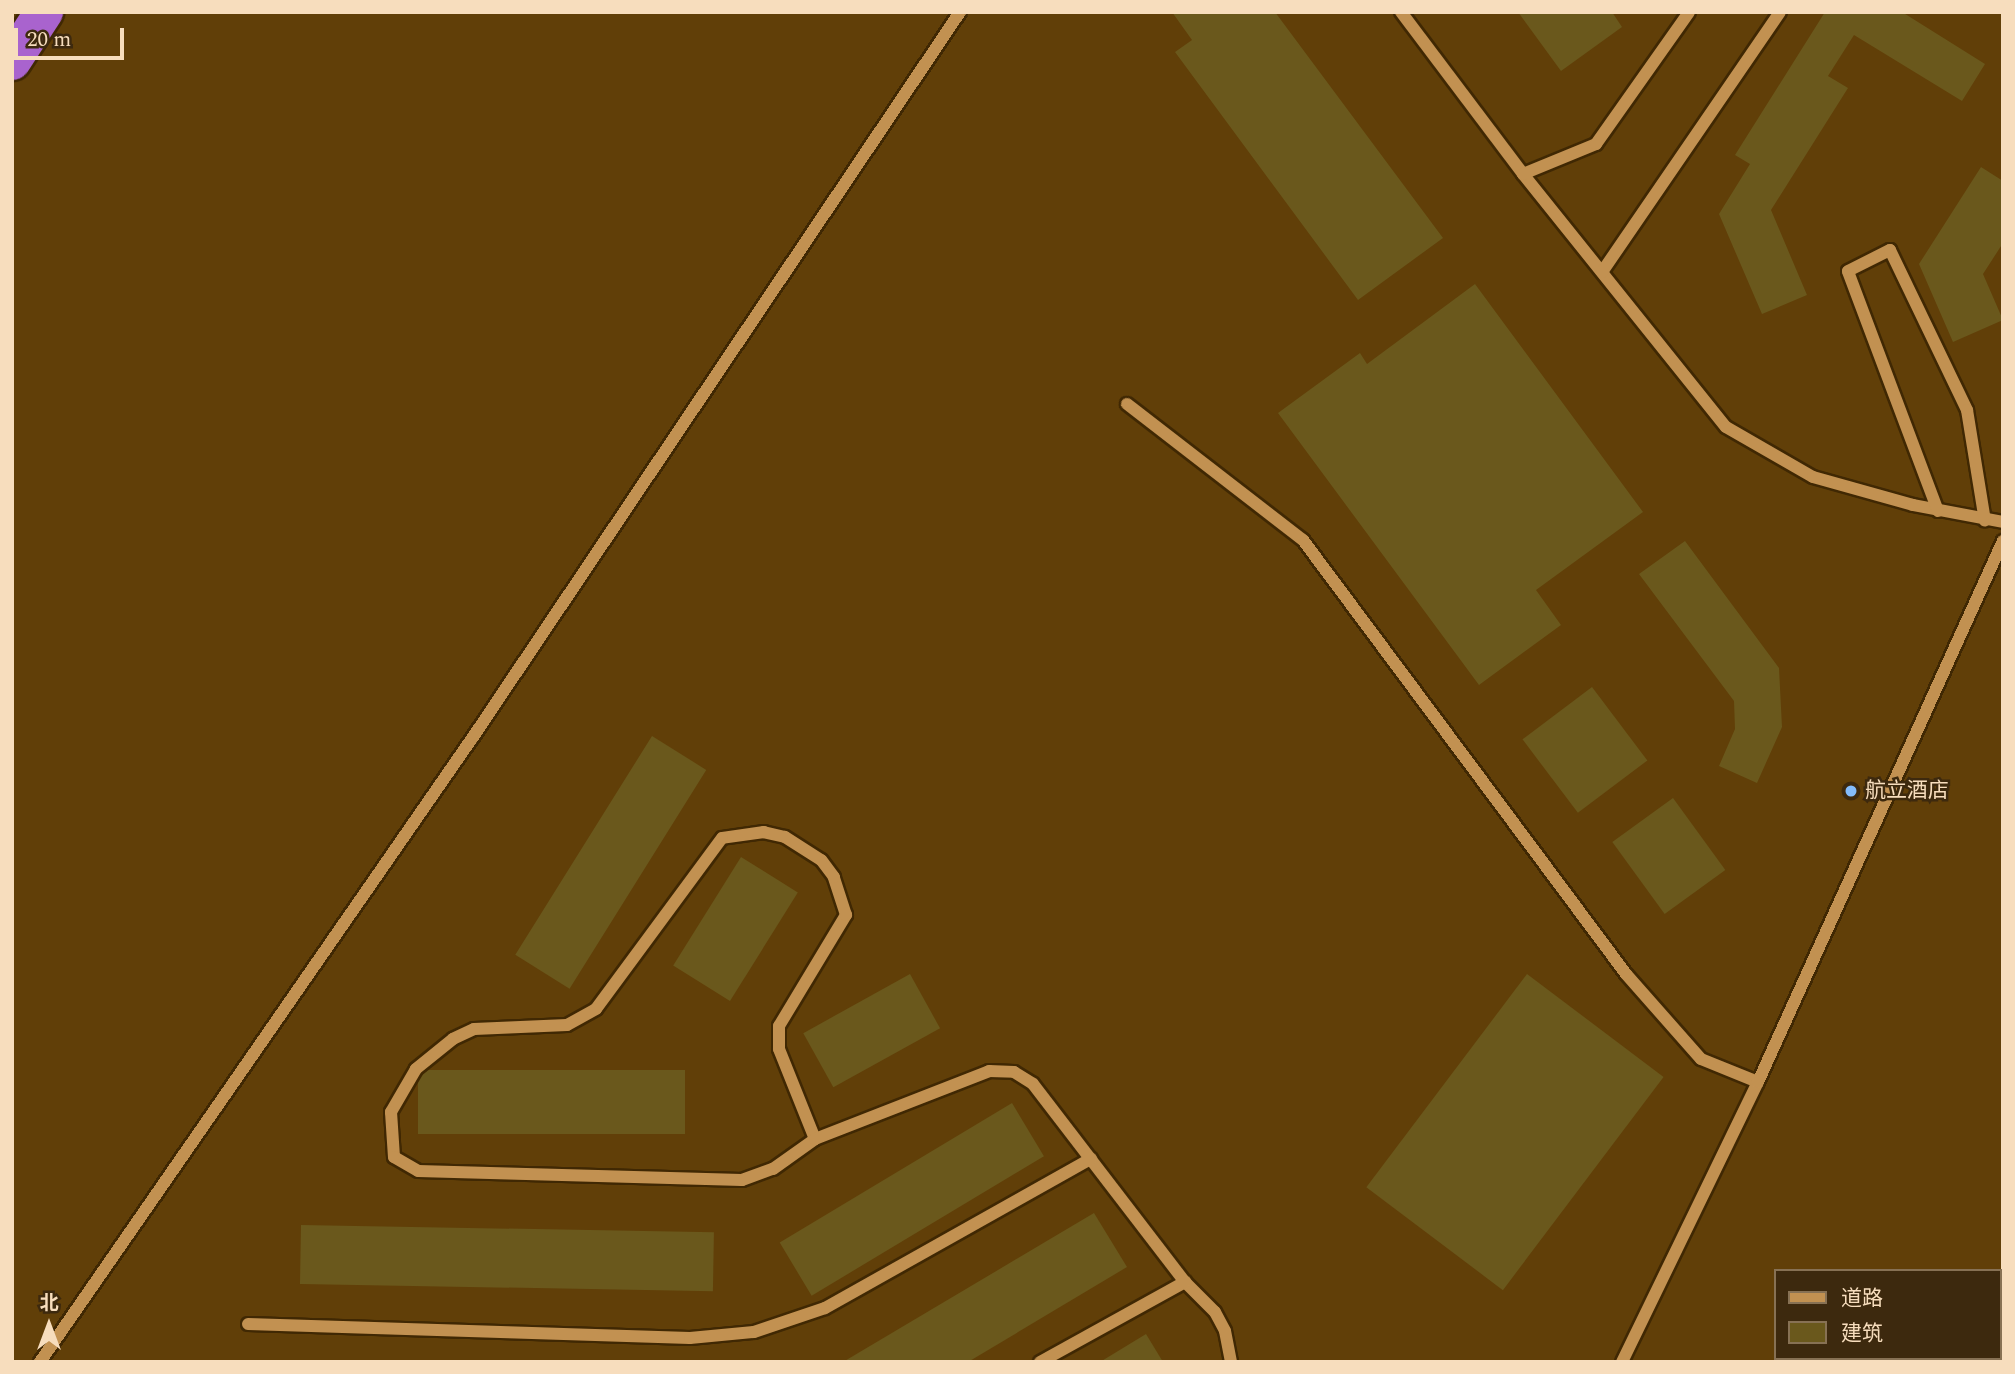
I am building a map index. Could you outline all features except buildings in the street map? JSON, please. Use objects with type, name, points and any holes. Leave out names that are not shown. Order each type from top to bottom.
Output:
[{"type":"highway","points":[[12,61],[44,12]]},
{"type":"street","points":[[40,1362],[473,737],[960,12]]},
{"type":"street","points":[[1401,12],[1523,174],[1726,427],[1813,477],[1938,511],[2003,522]]},
{"type":"street","points":[[1523,174],[1596,144],[1689,12]]},
{"type":"street","points":[[1602,272],[1780,12]]},
{"type":"street","points":[[1938,511],[1848,271],[1890,250],[1967,410],[1985,521]]},
{"type":"street","points":[[1126,404],[1303,540],[1626,974],[1702,1059],[1759,1082]]},
{"type":"street","points":[[1622,1362],[1759,1082],[2003,541]]},
{"type":"street","points":[[815,1139],[779,1049],[779,1026],[846,915],[834,877],[821,860],[785,837],[764,832],[722,838],[596,1009],[567,1025],[474,1029],[453,1039],[416,1069],[391,1112],[394,1157],[418,1171],[742,1180],[773,1169],[815,1139],[1001,1070],[1034,1084],[1185,1282],[1215,1312],[1225,1331],[1231,1362]]},
{"type":"street","points":[[248,1325],[690,1338],[754,1332],[825,1308],[1091,1159]]},
{"type":"street","points":[[1040,1362],[1185,1282]]},
{"type":"place","name":"航立酒店","points":[[1851,791]]}]
